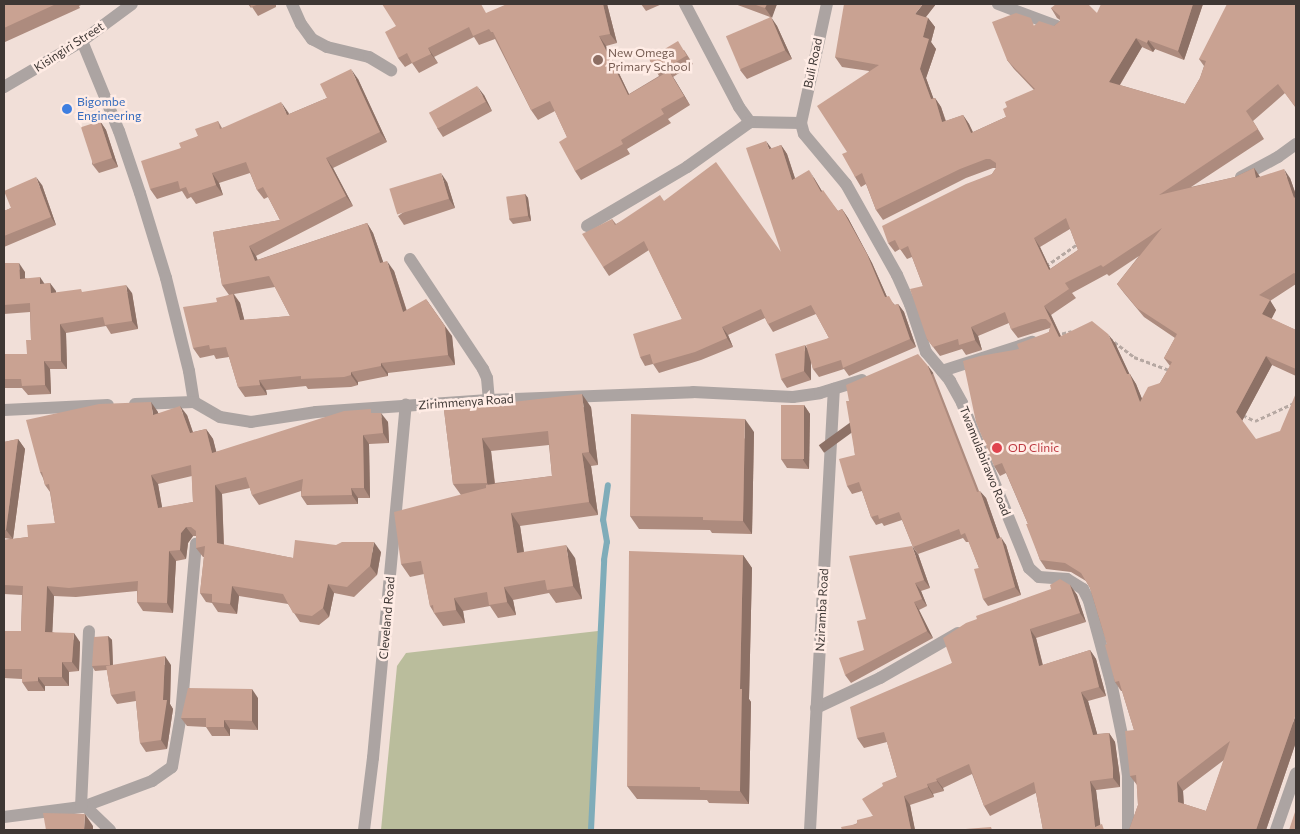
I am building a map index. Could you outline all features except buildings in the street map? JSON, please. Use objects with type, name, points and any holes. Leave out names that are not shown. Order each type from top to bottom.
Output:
[{"type":"street","name":"Kisingiri Street","points":[[4,87],[82,41],[130,4]]},
{"type":"street","points":[[292,4],[301,24],[312,39],[327,47],[369,58],[391,70]]},
{"type":"street","points":[[685,4],[739,107],[750,122]]},
{"type":"street","name":"Buli Road","points":[[801,123],[827,4]]},
{"type":"street","points":[[998,4],[1059,27]]},
{"type":"street","points":[[4,410],[194,402],[189,371],[170,297],[140,193],[119,131],[82,41]]},
{"type":"street","points":[[587,226],[687,167],[750,122],[801,123]]},
{"type":"street","name":"Twamulabirawo Road","points":[[801,123],[804,134],[846,184],[878,231],[910,304],[921,354],[942,371],[956,391],[974,428],[1029,568],[1039,577],[1067,579]]},
{"type":"street","points":[[1231,180],[1262,167],[1296,144]]},
{"type":"street","points":[[410,259],[483,369],[488,386],[489,400]]},
{"type":"street","points":[[942,371],[1050,336]]},
{"type":"street","name":"Zirimmenya Road","points":[[194,402],[220,417],[241,422],[316,412],[489,400],[676,392],[793,397],[834,389],[875,375]]},
{"type":"street","name":"Nziramba Road","points":[[810,830],[834,389]]},
{"type":"street","name":"Cleveland Road","points":[[364,830],[374,748],[406,406]]},
{"type":"street","points":[[4,817],[83,807],[152,781],[172,767],[181,715],[196,544]]},
{"type":"street","points":[[1043,592],[1067,579],[1083,589],[1089,601],[1111,682],[1128,777],[1128,830]]},
{"type":"street","points":[[816,708],[880,678],[965,628]]},
{"type":"street","points":[[83,807],[89,631]]},
{"type":"street","points":[[1276,830],[1296,773]]},
{"type":"street","points":[[83,807],[110,830]]},
{"type":"path","points":[[1042,268],[1079,243]]},
{"type":"path","points":[[1050,336],[1077,330]]},
{"type":"path","points":[[1104,334],[1134,357],[1176,374]]},
{"type":"path","points":[[1240,412],[1255,421],[1296,402]]},
{"type":"green space","points":[[598,631],[590,830],[381,830],[397,666],[406,653]]},
{"type":"waterway","points":[[591,830],[604,560],[607,542],[603,520],[608,485]]},
{"type":"place","name":"New Omega Primary School","points":[[598,60]]},
{"type":"place","name":"Bigombe Engineering","points":[[67,109]]},
{"type":"place","name":"OD Clinic","points":[[997,448]]}]
